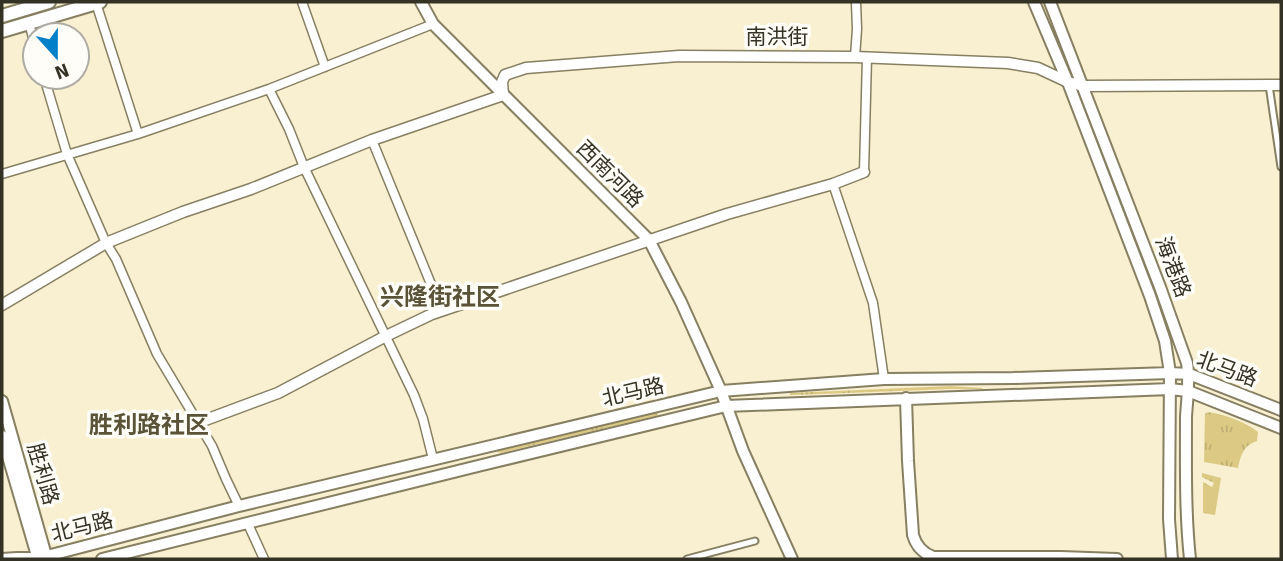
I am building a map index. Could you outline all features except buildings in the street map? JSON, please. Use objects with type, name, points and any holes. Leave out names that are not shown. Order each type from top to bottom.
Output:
[{"type":"main road","points":[[2,16],[49,2]]},
{"type":"main road","points":[[36,21],[98,2]]},
{"type":"main road","name":"西南河路","points":[[421,2],[433,24],[649,240],[681,302],[721,391],[743,451],[792,559]]},
{"type":"main road","name":"海港路","points":[[1034,2],[1068,82],[1165,341],[1170,373],[1169,519],[1172,559]]},
{"type":"main road","name":"海港路","points":[[1050,2],[1183,350],[1189,374],[1186,520],[1189,559]]},
{"type":"main road","points":[[2,31],[21,25]]},
{"type":"main road","name":"北马路","points":[[2,559],[42,558],[239,506],[721,391],[884,379],[1170,373],[1189,374],[1281,410]]},
{"type":"main road","name":"北马路","points":[[102,559],[726,406],[1170,389],[1188,391],[1281,428]]},
{"type":"main road","points":[[906,398],[913,535],[917,546],[923,551],[933,557],[1052,556],[1117,559]]},
{"type":"main road","name":"胜利路","points":[[2,401],[42,558]]},
{"type":"main road","name":"胜利路","points":[[2,436],[42,558]]},
{"type":"street","points":[[98,2],[138,134]]},
{"type":"street","points":[[302,2],[325,67]]},
{"type":"street","points":[[855,57],[856,2]]},
{"type":"street","points":[[2,174],[138,134],[269,89],[433,24]]},
{"type":"street","name":"南洪街","points":[[503,95],[502,82],[505,75],[526,68],[683,56],[867,57],[1008,63],[1038,68],[1083,86],[1281,85]]},
{"type":"street","points":[[200,422],[278,393],[386,335],[442,311],[727,214],[833,184],[864,172],[867,57]]},
{"type":"street","points":[[1269,85],[1281,167]]},
{"type":"street","points":[[269,89],[414,395],[433,459]]},
{"type":"street","points":[[48,91],[67,154],[157,354],[200,422],[239,506]]},
{"type":"street","points":[[2,305],[106,243],[372,140],[503,95]]},
{"type":"street","points":[[372,140],[442,311]]},
{"type":"street","points":[[833,184],[873,303],[884,379]]},
{"type":"street","points":[[248,524],[264,559]]},
{"type":"street","points":[[687,559],[755,541]]},
{"type":"green space","points":[[950,386],[983,388],[790,395],[790,393]]},
{"type":"green space","points":[[657,411],[656,416],[497,452],[498,449]]},
{"type":"green space","points":[[1208,412],[1234,419],[1258,432],[1257,441],[1243,452],[1238,468],[1204,462],[1205,414]]},
{"type":"green space","points":[[1202,473],[1221,478],[1215,515],[1203,513],[1203,482],[1212,487],[1214,483],[1202,477]]},
{"type":"district","name":"兴隆街社区","points":[[440,297]]},
{"type":"district","name":"胜利路社区","points":[[149,425]]}]
